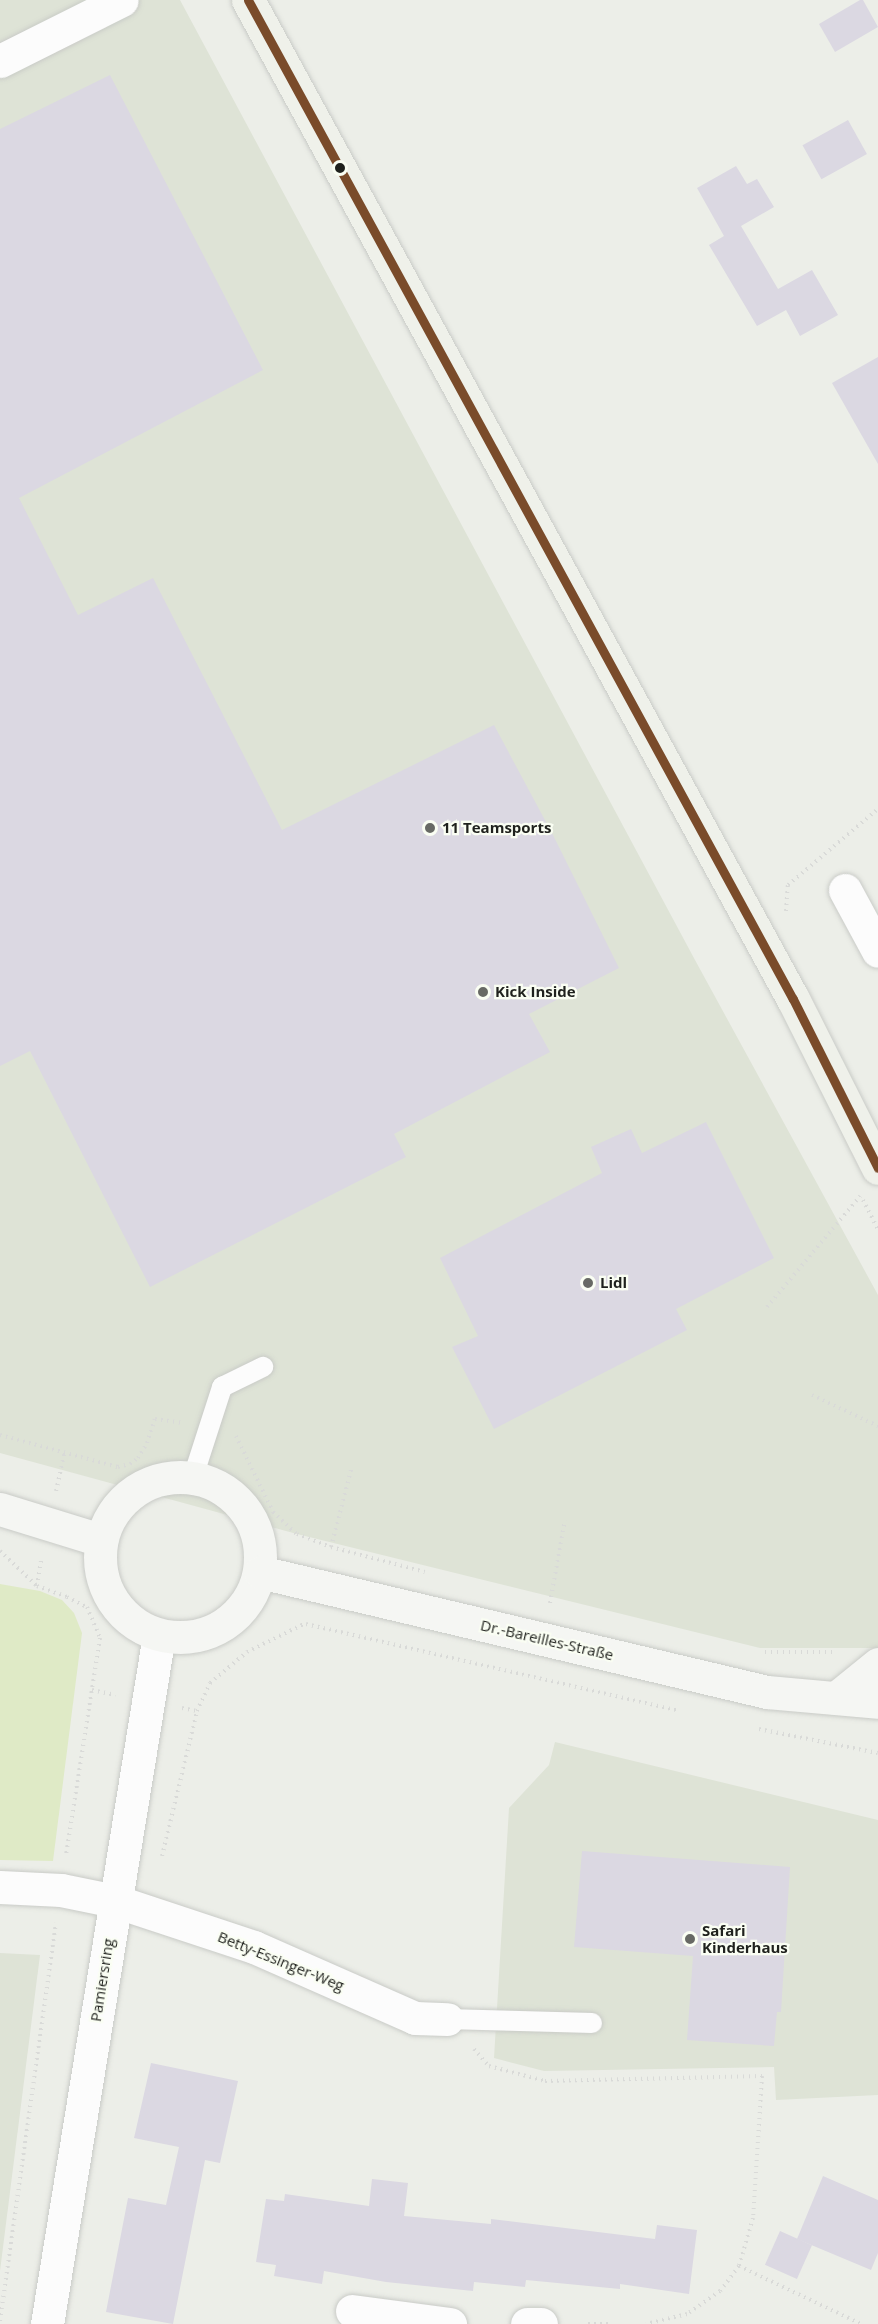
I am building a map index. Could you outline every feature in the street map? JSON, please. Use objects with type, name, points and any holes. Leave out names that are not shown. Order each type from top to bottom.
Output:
[{"type":"main road","points":[[248,0],[793,999],[878,1168]]},
{"type":"main road","points":[[194,1477],[218,1486],[238,1501],[253,1522],[261,1547],[260,1572],[250,1597],[234,1618],[211,1632],[185,1638],[159,1635],[136,1626],[118,1609],[105,1589],[99,1565],[101,1540],[110,1517],[125,1498],[145,1484],[169,1478],[194,1477]]},
{"type":"main road","points":[[0,1509],[101,1540]]},
{"type":"main road","name":"Dr.-Bareilles-Straße","points":[[260,1572],[767,1692],[878,1702]]},
{"type":"main road","points":[[837,1698],[878,1664]]},
{"type":"main road","name":"Dr.-Bareilles-Straße","points":[[837,1698],[878,1687]]},
{"type":"street","points":[[0,61],[122,0]]},
{"type":"street","points":[[845,890],[878,951]]},
{"type":"street","name":"Pamiersring","points":[[47,2324],[159,1635]]},
{"type":"street","name":"Betty-Essinger-Weg","points":[[0,1887],[61,1890],[115,1901],[254,1947],[415,2018],[447,2019]]},
{"type":"street","points":[[352,2311],[450,2324]]},
{"type":"street","points":[[527,2324],[541,2324]]},
{"type":"lane","points":[[194,1477],[222,1387],[263,1367]]},
{"type":"lane","points":[[447,2019],[592,2023]]},
{"type":"path","points":[[767,1307],[861,1195]]},
{"type":"path","points":[[812,1395],[878,1426]]},
{"type":"path","points":[[0,1435],[117,1467],[130,1464],[138,1458],[147,1443],[155,1419],[234,1430],[273,1512],[297,1534],[331,1547],[435,1574]]},
{"type":"path","points":[[148,1912],[197,1711],[210,1683],[247,1652],[306,1624],[331,1547],[351,1470]]},
{"type":"path","points":[[549,1603],[564,1520]]},
{"type":"path","points":[[0,1551],[37,1586],[87,1607],[100,1638],[61,1890],[0,2320]]},
{"type":"path","points":[[538,1600],[561,1605]]},
{"type":"path","points":[[760,1652],[846,1652]]},
{"type":"path","points":[[92,1690],[197,1711]]},
{"type":"path","points":[[447,2019],[489,2066],[545,2081],[762,2076],[753,2218],[740,2266],[720,2291],[687,2314],[646,2324]]},
{"type":"path","points":[[740,2266],[861,2324]]},
{"type":"path","points":[[588,2324],[608,2324]]},
{"type":"shaded area","points":[[0,0],[180,0],[695,960],[878,1295],[878,1648],[760,1648],[297,1534],[0,1453]]},
{"type":"shaded area","name":"Safari Kinderhaus","points":[[555,1742],[878,1820],[878,2095],[776,2100],[774,2067],[544,2071],[494,2058],[509,1808],[549,1765]]},
{"type":"shaded area","points":[[0,1953],[40,1955],[0,2271]]},
{"type":"green space","points":[[0,1584],[40,1591],[62,1600],[74,1613],[82,1633],[53,1861],[0,1860]]},
{"type":"building","points":[[863,0],[878,27],[835,52],[819,24]]},
{"type":"building","points":[[110,75],[263,370],[19,498],[78,615],[153,578],[282,830],[494,725],[554,837],[619,968],[529,1014],[550,1052],[394,1134],[406,1157],[150,1287],[30,1051],[0,1066],[0,129]]},
{"type":"building","points":[[848,120],[867,154],[821,179],[803,145]]},
{"type":"building","points":[[736,166],[747,184],[757,179],[774,207],[741,226],[778,289],[812,270],[838,315],[800,336],[786,310],[757,326],[709,245],[724,236],[697,188]]},
{"type":"building","points":[[878,357],[878,464],[832,383]]},
{"type":"building","name":"Lidl","points":[[706,1122],[774,1258],[676,1309],[687,1330],[494,1429],[452,1347],[478,1336],[440,1258],[602,1173],[591,1147],[631,1129],[642,1153]]},
{"type":"building","points":[[582,1851],[790,1867],[781,2012],[777,2012],[774,2046],[687,2040],[693,1956],[574,1947]]},
{"type":"building","points":[[151,2063],[238,2081],[220,2163],[205,2160],[173,2324],[106,2312],[128,2198],[166,2205],[179,2147],[134,2138]]},
{"type":"building","points":[[823,2176],[878,2200],[878,2253],[871,2270],[797,2239]]},
{"type":"building","points":[[372,2179],[408,2183],[404,2216],[491,2224],[491,2219],[655,2239],[657,2225],[697,2230],[689,2294],[620,2284],[620,2289],[526,2280],[525,2287],[474,2282],[473,2291],[386,2282],[324,2271],[322,2284],[274,2276],[276,2265],[256,2262],[266,2199],[284,2201],[285,2194],[369,2206]]},
{"type":"building","points":[[780,2231],[812,2245],[797,2279],[765,2265]]},
{"type":"transit line","points":[[248,0],[793,999],[878,1168]]},
{"type":"place","name":"11 Teamsports","points":[[430,828]]},
{"type":"place","name":"Kick Inside","points":[[483,992]]},
{"type":"place","name":"Lidl","points":[[588,1283]]},
{"type":"place","name":"Safari Kinderhaus","points":[[690,1939]]}]
